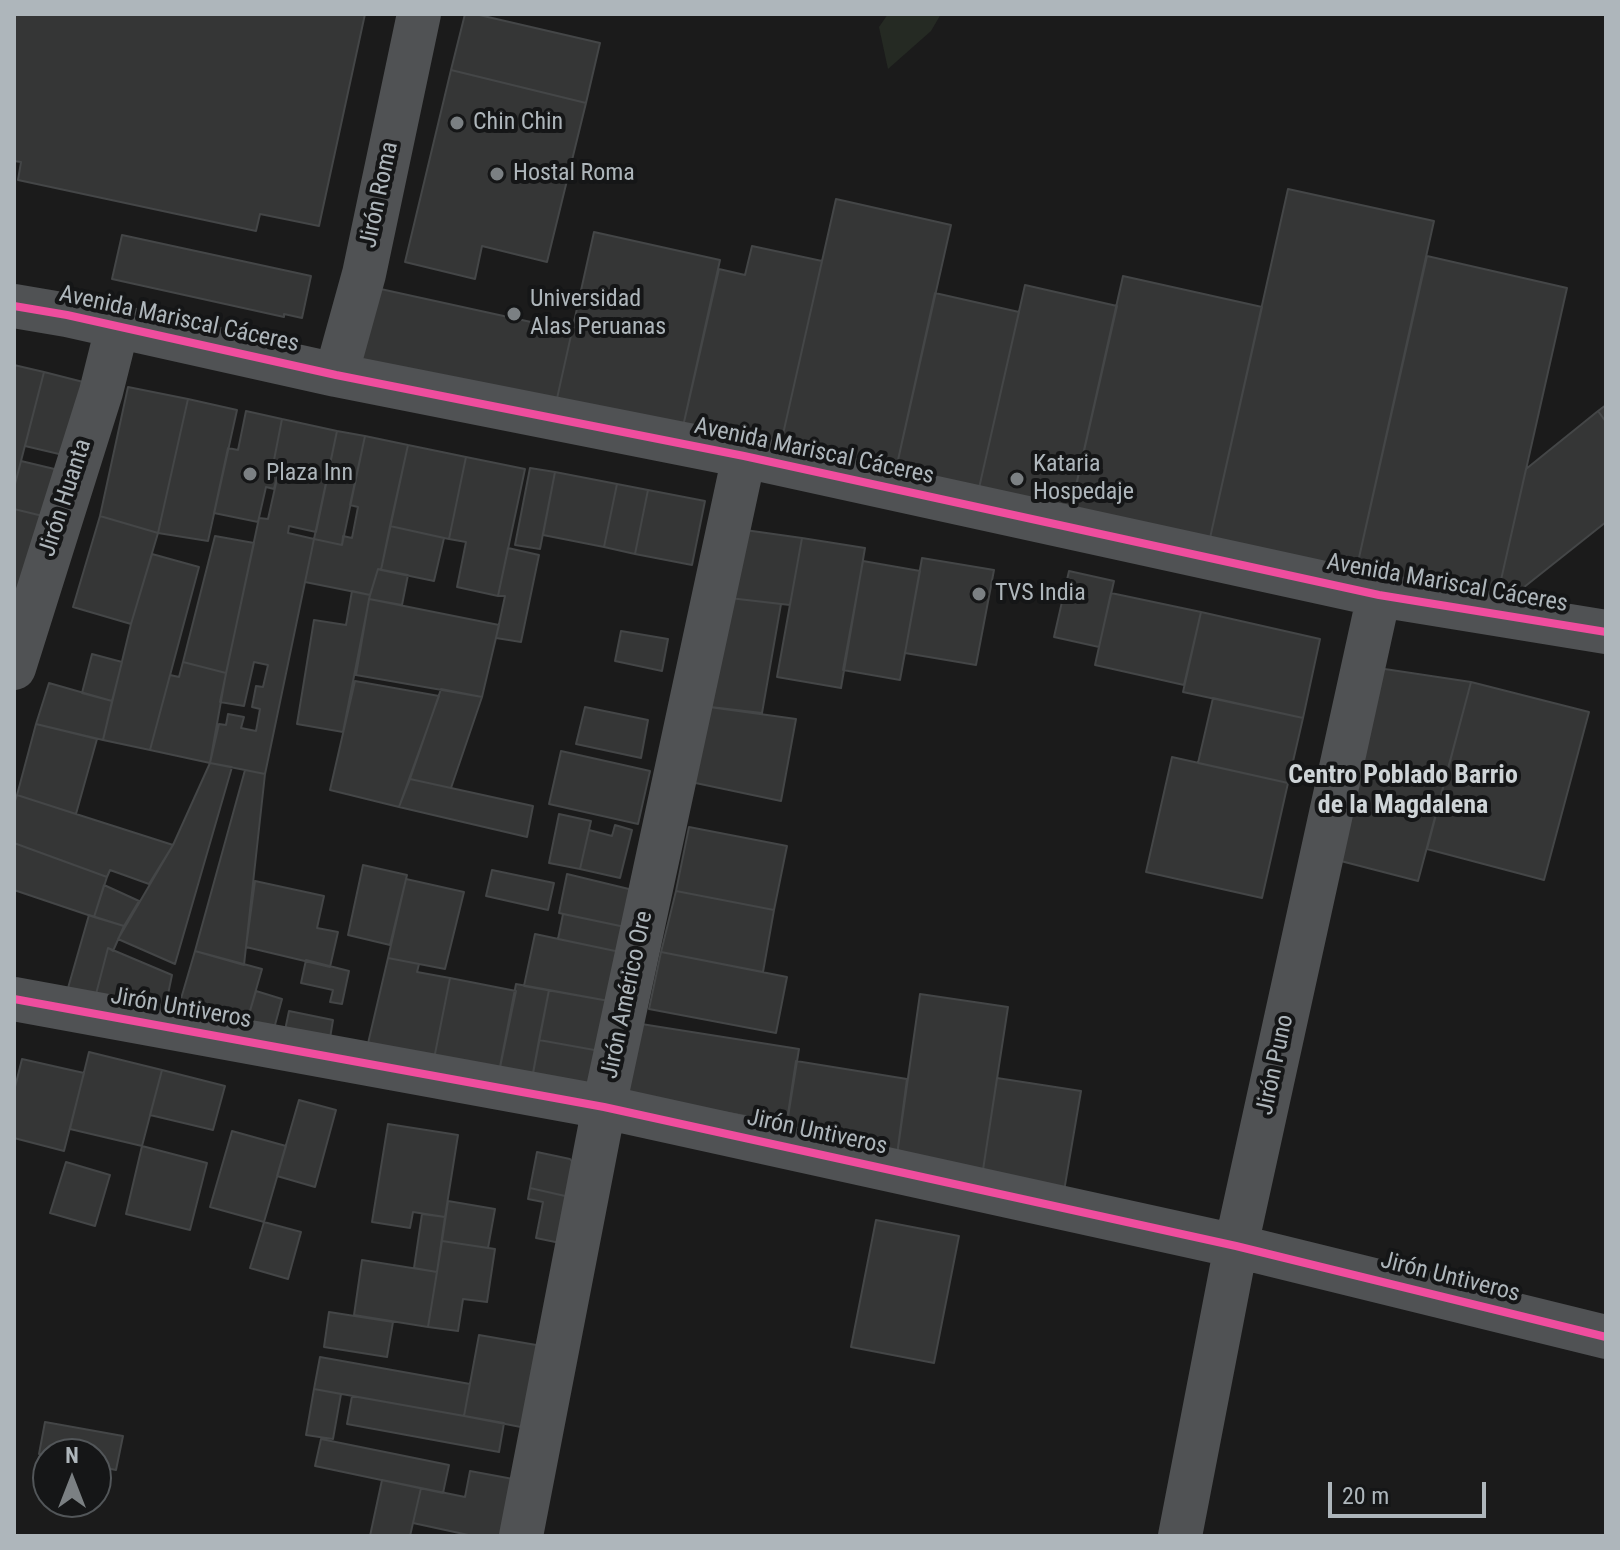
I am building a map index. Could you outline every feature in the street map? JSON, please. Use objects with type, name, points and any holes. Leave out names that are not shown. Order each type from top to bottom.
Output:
[{"type":"street","name":"Jirón Roma","points":[[336,375],[364,274],[419,14]]},
{"type":"street","name":"Avenida Mariscal Cáceres","points":[[14,306],[336,375],[744,456],[1379,595],[1606,632]]},
{"type":"street","name":"Jirón Huanta","points":[[14,668],[101,392],[117,328]]},
{"type":"street","name":"Jirón Américo Ore","points":[[521,1536],[604,1107],[744,456]]},
{"type":"street","name":"Jirón Puno","points":[[1180,1536],[1236,1246],[1379,595]]},
{"type":"street","name":"Jirón Untiveros","points":[[14,999],[604,1107],[1236,1246],[1606,1337]]},
{"type":"shaded area","points":[[888,14],[941,14],[931,31],[888,69],[879,27]]},
{"type":"building","points":[[14,14],[365,14],[319,226],[260,214],[256,231],[18,180],[21,162],[14,161]]},
{"type":"building","points":[[465,14],[600,43],[586,103],[451,70]]},
{"type":"building","name":"Hostal Roma","points":[[451,70],[586,103],[547,262],[482,246],[475,279],[405,262]]},
{"type":"building","points":[[1288,189],[1434,221],[1354,580],[1208,547]]},
{"type":"building","points":[[836,199],[951,225],[894,478],[779,452]]},
{"type":"building","points":[[594,232],[720,260],[682,431],[556,403]]},
{"type":"building","points":[[122,235],[311,276],[302,318],[284,314],[284,317],[112,279]]},
{"type":"building","points":[[752,246],[822,261],[779,452],[682,431],[719,269],[745,275]]},
{"type":"building","points":[[1427,256],[1567,288],[1494,611],[1354,580]]},
{"type":"building","points":[[1123,276],[1262,307],[1208,547],[1069,517]]},
{"type":"building","points":[[1025,285],[1117,306],[1069,517],[977,497]]},
{"type":"building","points":[[376,288],[572,331],[556,403],[360,359]]},
{"type":"building","points":[[935,293],[1019,312],[977,497],[894,478]]},
{"type":"building","points":[[14,365],[44,372],[14,488]]},
{"type":"building","points":[[44,372],[95,385],[76,458],[25,446]]},
{"type":"building","points":[[128,387],[188,399],[158,533],[100,516]]},
{"type":"building","points":[[188,399],[237,410],[208,541],[158,533]]},
{"type":"building","points":[[1606,405],[1606,422],[1598,411]]},
{"type":"building","name":"Plaza Inn","points":[[246,411],[282,419],[274,460],[281,461],[274,489],[266,487],[258,522],[214,513],[228,448],[238,450]]},
{"type":"building","points":[[1598,411],[1606,422],[1606,522],[1494,611],[1526,469]]},
{"type":"building","points":[[282,419],[337,431],[316,532],[289,526],[288,533],[314,539],[265,774],[210,763],[219,724],[226,725],[228,714],[244,717],[241,728],[256,731],[260,709],[252,707],[256,686],[263,687],[268,665],[254,662],[244,706],[220,702],[259,518],[268,519],[281,461],[274,460]]},
{"type":"building","points":[[337,431],[365,436],[342,545],[314,539]]},
{"type":"building","points":[[365,436],[408,445],[381,570],[378,569],[370,595],[305,582],[314,539],[342,545],[343,536],[352,538],[358,507],[350,505]]},
{"type":"building","points":[[408,445],[466,457],[449,539],[390,526]]},
{"type":"building","points":[[466,457],[525,469],[498,596],[457,587],[466,542],[449,539]]},
{"type":"building","points":[[21,461],[67,472],[55,519],[14,509],[14,488]]},
{"type":"building","points":[[530,468],[555,472],[540,549],[515,545]]},
{"type":"building","points":[[555,472],[617,484],[604,547],[543,535]]},
{"type":"building","points":[[617,484],[648,490],[635,554],[604,547]]},
{"type":"building","points":[[648,490],[705,501],[692,565],[635,554]]},
{"type":"building","points":[[14,509],[55,519],[35,594],[14,588]]},
{"type":"building","points":[[100,516],[158,533],[131,624],[73,607]]},
{"type":"building","points":[[390,526],[444,538],[434,581],[381,570]]},
{"type":"building","points":[[745,530],[802,538],[790,605],[721,597]]},
{"type":"building","points":[[215,536],[254,543],[226,673],[183,662]]},
{"type":"building","points":[[802,538],[865,548],[841,688],[777,677]]},
{"type":"building","points":[[508,548],[539,555],[521,642],[496,638],[505,596],[498,596]]},
{"type":"building","points":[[152,554],[199,567],[150,750],[103,740],[131,624]]},
{"type":"building","points":[[922,558],[994,570],[976,665],[905,653]]},
{"type":"building","points":[[863,561],[920,571],[900,680],[843,670]]},
{"type":"building","points":[[378,569],[408,575],[402,605],[369,599]]},
{"type":"building","points":[[1069,571],[1114,581],[1099,647],[1054,637]]},
{"type":"building","points":[[352,591],[370,595],[343,732],[297,724],[314,620],[346,625]]},
{"type":"building","points":[[1111,593],[1201,612],[1184,685],[1095,665]]},
{"type":"building","points":[[721,597],[781,604],[762,713],[702,706]]},
{"type":"building","points":[[369,599],[499,625],[482,697],[356,675]]},
{"type":"building","points":[[1201,612],[1320,639],[1303,718],[1183,692]]},
{"type":"building","points":[[621,631],[668,639],[662,671],[615,661]]},
{"type":"building","points":[[92,654],[122,662],[112,701],[82,693]]},
{"type":"building","points":[[183,662],[226,673],[210,763],[150,750],[170,675],[179,677]]},
{"type":"building","points":[[1378,668],[1471,682],[1418,881],[1333,859]]},
{"type":"building","points":[[355,681],[439,696],[399,807],[330,790]]},
{"type":"building","points":[[1471,682],[1589,712],[1544,880],[1427,849]]},
{"type":"building","points":[[49,683],[112,701],[103,740],[36,724]]},
{"type":"building","points":[[441,689],[482,697],[451,788],[410,779]]},
{"type":"building","points":[[1213,698],[1303,718],[1288,783],[1198,763]]},
{"type":"building","points":[[702,706],[796,719],[781,801],[686,781]]},
{"type":"building","points":[[585,707],[648,720],[641,758],[576,744]]},
{"type":"building","points":[[36,724],[97,739],[76,814],[17,795]]},
{"type":"building","points":[[561,751],[650,771],[638,824],[549,804]]},
{"type":"building","points":[[1172,757],[1288,783],[1262,898],[1146,872]]},
{"type":"building","points":[[210,763],[232,767],[175,964],[118,939],[173,845]]},
{"type":"building","points":[[245,770],[265,774],[244,965],[195,951]]},
{"type":"building","points":[[410,779],[533,806],[527,837],[399,807]]},
{"type":"building","points":[[17,795],[173,845],[149,884],[110,870],[107,877],[14,843],[14,804]]},
{"type":"building","points":[[559,814],[591,821],[580,869],[549,863]]},
{"type":"building","points":[[615,825],[632,830],[620,878],[580,869],[589,830],[612,836]]},
{"type":"building","points":[[689,827],[787,846],[774,910],[676,891]]},
{"type":"building","points":[[14,843],[107,877],[94,917],[14,890]]},
{"type":"building","points":[[363,865],[407,875],[390,945],[348,935]]},
{"type":"building","points":[[492,870],[554,883],[548,910],[486,896]]},
{"type":"building","points":[[567,874],[633,890],[625,927],[559,913]]},
{"type":"building","points":[[406,879],[464,892],[445,969],[388,958]]},
{"type":"building","points":[[255,881],[324,896],[317,928],[338,932],[330,967],[246,947]]},
{"type":"building","points":[[104,885],[139,901],[124,926],[94,917]]},
{"type":"building","points":[[676,891],[774,910],[763,972],[661,952]]},
{"type":"building","points":[[563,914],[625,927],[620,952],[558,939]]},
{"type":"building","points":[[89,915],[124,926],[113,951],[108,948],[96,994],[68,988]]},
{"type":"building","points":[[535,934],[620,952],[609,1001],[524,986]]},
{"type":"building","points":[[108,948],[172,975],[165,1009],[96,994]]},
{"type":"building","points":[[195,951],[262,969],[245,1028],[178,1009]]},
{"type":"building","points":[[661,952],[787,977],[776,1033],[649,1009]]},
{"type":"building","points":[[388,958],[419,964],[417,972],[450,978],[433,1064],[366,1052]]},
{"type":"building","points":[[306,960],[349,971],[342,1004],[330,1002],[333,990],[301,983]]},
{"type":"building","points":[[450,978],[516,991],[498,1077],[433,1064]]},
{"type":"building","points":[[516,984],[549,990],[531,1084],[498,1077]]},
{"type":"building","points":[[549,990],[609,1001],[600,1051],[539,1040]]},
{"type":"building","points":[[256,991],[282,999],[272,1036],[245,1028]]},
{"type":"building","points":[[920,994],[1008,1007],[981,1183],[897,1155]]},
{"type":"building","points":[[289,1011],[333,1020],[329,1044],[284,1035]]},
{"type":"building","points":[[635,1023],[799,1049],[787,1123],[624,1095]]},
{"type":"building","points":[[539,1040],[600,1051],[592,1083],[531,1084]]},
{"type":"building","points":[[89,1052],[162,1070],[142,1146],[70,1129]]},
{"type":"building","points":[[22,1059],[84,1073],[64,1151],[14,1138],[14,1091]]},
{"type":"building","points":[[796,1061],[907,1079],[897,1155],[785,1134]]},
{"type":"building","points":[[162,1070],[225,1086],[213,1130],[150,1115]]},
{"type":"building","points":[[997,1078],[1081,1091],[1063,1197],[981,1183]]},
{"type":"building","points":[[299,1100],[336,1110],[315,1187],[277,1176]]},
{"type":"building","points":[[388,1124],[458,1135],[445,1217],[413,1212],[410,1228],[372,1222]]},
{"type":"building","points":[[232,1131],[286,1146],[264,1222],[210,1207]]},
{"type":"building","points":[[142,1146],[207,1163],[190,1230],[126,1214]]},
{"type":"building","points":[[537,1152],[570,1159],[580,1172],[574,1198],[530,1188]]},
{"type":"building","points":[[66,1162],[110,1175],[95,1226],[50,1213]]},
{"type":"building","points":[[530,1188],[574,1198],[565,1244],[536,1238],[543,1202],[528,1199]]},
{"type":"building","points":[[448,1201],[495,1209],[488,1248],[442,1241]]},
{"type":"building","points":[[422,1214],[445,1217],[437,1272],[414,1268]]},
{"type":"building","points":[[876,1220],[959,1236],[934,1363],[851,1347]]},
{"type":"building","points":[[264,1222],[301,1232],[288,1279],[250,1268]]},
{"type":"building","points":[[442,1241],[495,1249],[487,1302],[463,1299],[458,1331],[428,1327]]},
{"type":"building","points":[[362,1260],[437,1272],[428,1327],[354,1315]]},
{"type":"building","points":[[329,1312],[393,1322],[387,1357],[324,1347]]},
{"type":"building","points":[[479,1335],[542,1346],[526,1428],[464,1416]]},
{"type":"building","points":[[320,1357],[470,1384],[464,1416],[314,1389]]},
{"type":"building","points":[[314,1389],[341,1394],[333,1439],[306,1435]]},
{"type":"building","points":[[352,1396],[504,1423],[499,1452],[347,1424]]},
{"type":"building","points":[[45,1422],[123,1436],[116,1470],[112,1469],[112,1438],[42,1438]]},
{"type":"building","points":[[321,1439],[449,1465],[443,1493],[315,1466]]},
{"type":"building","points":[[470,1471],[513,1479],[502,1536],[473,1536],[413,1523],[421,1488],[465,1497]]},
{"type":"building","points":[[382,1480],[421,1488],[410,1536],[370,1536]]},
{"type":"cycle path","points":[[14,306],[336,375],[744,456],[1379,595],[1606,632]]},
{"type":"cycle path","points":[[14,999],[604,1107],[1236,1246],[1606,1337]]},
{"type":"place","name":"Chin Chin","points":[[457,123]]},
{"type":"place","name":"Hostal Roma","points":[[497,174]]},
{"type":"place","name":"Universidad Alas Peruanas","points":[[514,314]]},
{"type":"place","name":"Plaza Inn","points":[[250,474]]},
{"type":"place","name":"Kataria Hospedaje","points":[[1017,479]]},
{"type":"place","name":"TVS India","points":[[979,594]]},
{"type":"district","name":"Centro Poblado Barrio de la Magdalena","points":[[1403,791]]}]
